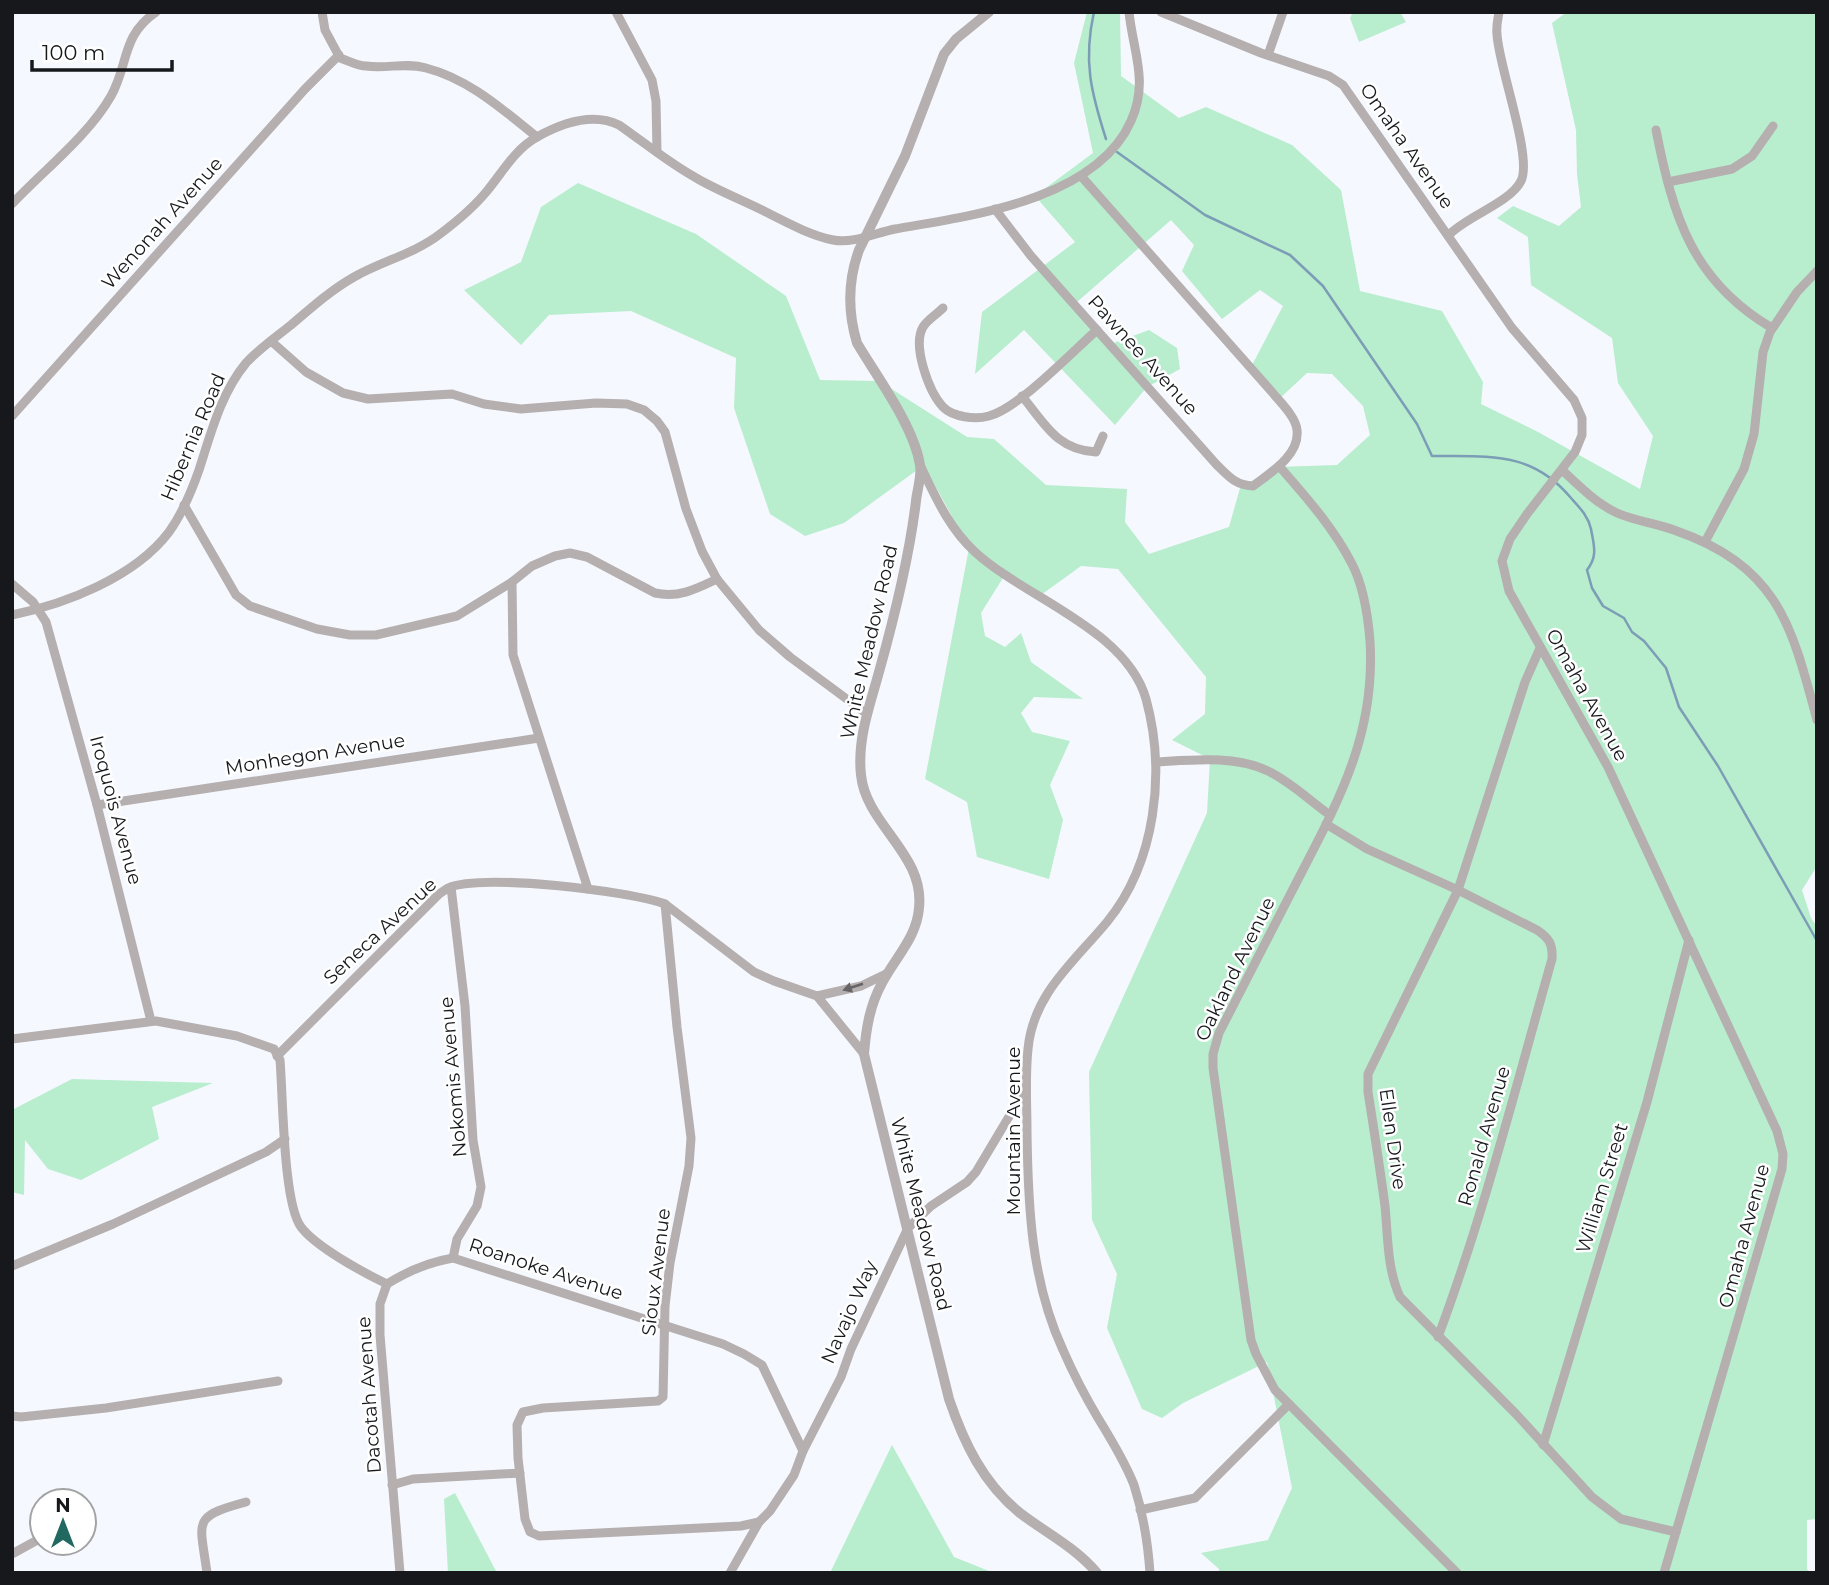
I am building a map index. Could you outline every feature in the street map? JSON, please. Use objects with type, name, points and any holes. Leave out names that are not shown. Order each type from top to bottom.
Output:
[{"type":"street","points":[[12,204],[98,117],[113,93],[133,34],[156,12]]},
{"type":"street","points":[[322,12],[326,30],[340,58],[365,66],[401,64],[425,67],[444,74],[492,101],[537,137],[580,120],[607,119],[695,178],[783,221],[837,241],[995,209],[1056,189],[1081,176],[1123,135],[1132,120],[1141,78],[1129,12]]},
{"type":"street","points":[[615,12],[652,80],[656,101],[657,152]]},
{"type":"street","name":"White Meadow Road","points":[[989,12],[956,39],[944,54],[905,156],[854,263],[850,286],[853,330],[857,343],[906,425],[921,467],[908,559],[861,742],[861,777],[865,793],[877,816],[906,856],[919,890],[920,905],[913,932],[874,1001],[868,1019],[864,1054],[949,1399],[968,1449],[1007,1501],[1029,1519],[1077,1550],[1097,1573]]},
{"type":"street","name":"Omaha Avenue","points":[[1161,12],[1329,76],[1343,85],[1512,328],[1574,400],[1582,418],[1582,435],[1575,452],[1510,539],[1502,561],[1504,575],[1509,591],[1608,767],[1777,1131],[1783,1154],[1782,1169],[1664,1573]]},
{"type":"street","points":[[1268,55],[1283,12]]},
{"type":"street","points":[[1449,235],[1500,202],[1521,182],[1521,144],[1497,36],[1499,12]]},
{"type":"street","name":"Wenonah Avenue","points":[[12,416],[305,89],[339,55]]},
{"type":"street","points":[[1668,182],[1732,169],[1752,156],[1773,126]]},
{"type":"street","points":[[1656,130],[1681,225],[1697,256],[1718,287],[1748,314],[1772,328]]},
{"type":"street","name":"Hibernia Road","points":[[12,615],[63,603],[93,589],[148,554],[168,532],[184,505],[232,382],[248,362],[353,278],[420,247],[440,234],[485,194],[524,144],[537,137]]},
{"type":"street","points":[[1081,176],[1293,419],[1297,430],[1293,448],[1279,466]]},
{"type":"street","name":"Pawnee Avenue","points":[[995,209],[1031,256],[1231,480],[1241,485],[1253,486],[1279,466]]},
{"type":"street","points":[[1704,542],[1744,469],[1754,434],[1763,352],[1772,328],[1797,292],[1817,271]]},
{"type":"street","points":[[943,308],[923,327],[920,344],[923,367],[931,388],[945,409],[961,416],[976,418],[1001,412],[1097,330]]},
{"type":"street","points":[[271,341],[315,377],[343,393],[368,399],[452,394],[484,404],[521,409],[596,403],[627,404],[644,410],[665,432],[686,509],[702,551],[717,579],[759,630],[790,657],[867,714]]},
{"type":"street","points":[[1022,396],[1067,446],[1096,452],[1103,436]]},
{"type":"street","name":"Oakland Avenue","points":[[1279,466],[1331,527],[1353,566],[1369,623],[1371,676],[1363,734],[1328,820],[1219,1033],[1213,1054],[1251,1340],[1275,1390],[1457,1573]]},
{"type":"street","name":"Mountain Avenue","points":[[921,467],[948,521],[972,550],[1018,585],[1091,630],[1120,655],[1139,682],[1146,698],[1156,752],[1153,808],[1147,845],[1119,905],[1056,979],[1037,1011],[1028,1049],[1027,1087],[1028,1195],[1032,1248],[1062,1347],[1084,1394],[1134,1485],[1150,1573]]},
{"type":"street","points":[[1560,472],[1615,512],[1667,527],[1717,547],[1750,572],[1778,604],[1796,647],[1817,720]]},
{"type":"street","points":[[184,505],[236,595],[250,606],[317,629],[350,635],[376,635],[457,616],[533,566],[570,553],[587,557],[656,593],[667,596],[692,592],[717,579]]},
{"type":"street","points":[[512,582],[513,655],[588,889]]},
{"type":"street","points":[[12,584],[39,609]]},
{"type":"street","name":"Iroquois Avenue","points":[[39,609],[46,622],[97,804],[151,1021]]},
{"type":"street","name":"Ellen Drive","points":[[1541,648],[1525,682],[1458,890],[1368,1074],[1368,1092],[1394,1284],[1400,1297],[1516,1414],[1592,1497],[1621,1519],[1676,1532]]},
{"type":"street","name":"Monhegon Avenue","points":[[97,804],[539,738]]},
{"type":"street","points":[[1156,762],[1223,761],[1256,767],[1282,779],[1328,820],[1367,849],[1458,890]]},
{"type":"street","name":"Seneca Avenue","points":[[277,1056],[439,894],[451,887],[494,883],[588,889],[610,891],[665,904],[754,971],[817,996]]},
{"type":"street","name":"Nokomis Avenue","points":[[451,887],[465,1006],[473,1140],[481,1187],[477,1206],[457,1239],[453,1258]]},
{"type":"street","name":"Ronald Avenue","points":[[1438,1337],[1458,1284],[1484,1198],[1553,948],[1548,938],[1536,930],[1458,890]]},
{"type":"street","name":"Sioux Avenue","points":[[520,1473],[517,1425],[523,1412],[543,1408],[658,1401],[663,1397],[670,1263],[689,1166],[691,1138],[665,904]]},
{"type":"street","name":"William Street","points":[[1543,1446],[1647,1102],[1689,940]]},
{"type":"street","points":[[864,1054],[817,996],[861,986],[888,973]]},
{"type":"street","points":[[12,1039],[151,1021],[237,1036],[274,1049],[281,1070],[285,1139],[294,1210],[300,1226],[318,1244],[387,1284]]},
{"type":"street","name":"Navajo Way","points":[[730,1573],[759,1522],[770,1511],[794,1475],[908,1228],[931,1206],[967,1182],[976,1172],[1027,1087]]},
{"type":"street","points":[[12,1266],[113,1224],[266,1152],[285,1139]]},
{"type":"street","name":"Roanoke Avenue","points":[[387,1284],[436,1261],[453,1258],[723,1344],[762,1366],[803,1451]]},
{"type":"street","name":"Dacotah Avenue","points":[[387,1284],[380,1304],[380,1335],[400,1573]]},
{"type":"street","points":[[12,1416],[106,1408],[278,1381]]},
{"type":"street","points":[[1140,1510],[1195,1498],[1289,1404]]},
{"type":"street","points":[[392,1485],[413,1479],[520,1473],[525,1519],[530,1532],[538,1536],[741,1527],[759,1522]]},
{"type":"street","points":[[207,1573],[201,1530],[205,1517],[215,1511],[246,1502]]},
{"type":"street","points":[[12,1554],[28,1545]]},
{"type":"green space","points":[[1087,12],[1120,12],[1121,76],[1179,118],[1206,107],[1292,145],[1341,190],[1360,291],[1442,311],[1483,382],[1481,404],[1538,432],[1640,489],[1653,436],[1618,383],[1612,338],[1531,285],[1528,237],[1497,218],[1513,206],[1559,226],[1581,207],[1576,130],[1552,23],[1567,12],[1817,12],[1817,866],[1802,890],[1811,918],[1817,927],[1817,1519],[1807,1520],[1807,1569],[1810,1573],[1219,1573],[1219,1569],[1201,1553],[1268,1540],[1292,1488],[1267,1362],[1183,1403],[1162,1418],[1142,1409],[1107,1328],[1117,1274],[1092,1220],[1089,1072],[1207,813],[1210,759],[1172,740],[1205,714],[1206,677],[1118,569],[1081,566],[1041,595],[1006,573],[981,613],[985,636],[1005,647],[1021,633],[1031,662],[1083,699],[1034,697],[1021,713],[1032,732],[1070,741],[1050,785],[1063,820],[1049,879],[977,857],[967,802],[925,779],[969,548],[924,465],[844,523],[805,536],[770,514],[734,408],[736,358],[631,311],[549,315],[521,345],[464,290],[521,262],[541,207],[578,183],[696,234],[786,296],[820,380],[879,381],[967,437],[994,439],[1046,485],[1127,489],[1125,522],[1149,554],[1229,527],[1240,488],[1276,467],[1337,465],[1370,435],[1363,406],[1332,374],[1307,373],[1278,400],[1250,369],[1283,306],[1260,290],[1222,319],[1182,271],[1194,245],[1171,220],[1077,302],[1108,345],[1149,330],[1177,348],[1180,369],[1147,387],[1115,425],[1024,330],[975,374],[982,312],[1075,242],[1035,196],[1093,153],[1074,63]]},
{"type":"green space","points":[[1353,12],[1400,12],[1406,22],[1359,42],[1350,18]]},
{"type":"green space","points":[[72,1079],[213,1083],[152,1107],[159,1139],[81,1180],[48,1169],[25,1140],[24,1195],[12,1192],[12,1110]]},
{"type":"green space","points":[[892,1445],[954,1557],[994,1573],[830,1573]]},
{"type":"green space","points":[[455,1493],[497,1573],[448,1573],[444,1499]]},
{"type":"waterway","points":[[1094,12],[1089,46],[1090,76],[1106,139]]},
{"type":"waterway","points":[[1117,152],[1205,215],[1290,255],[1323,286],[1417,424],[1432,456],[1490,457],[1524,464],[1556,482],[1578,505],[1591,529],[1594,555],[1587,570],[1592,588],[1603,606],[1624,618],[1632,632],[1644,641],[1666,668],[1679,707],[1718,766],[1817,941]]}]
